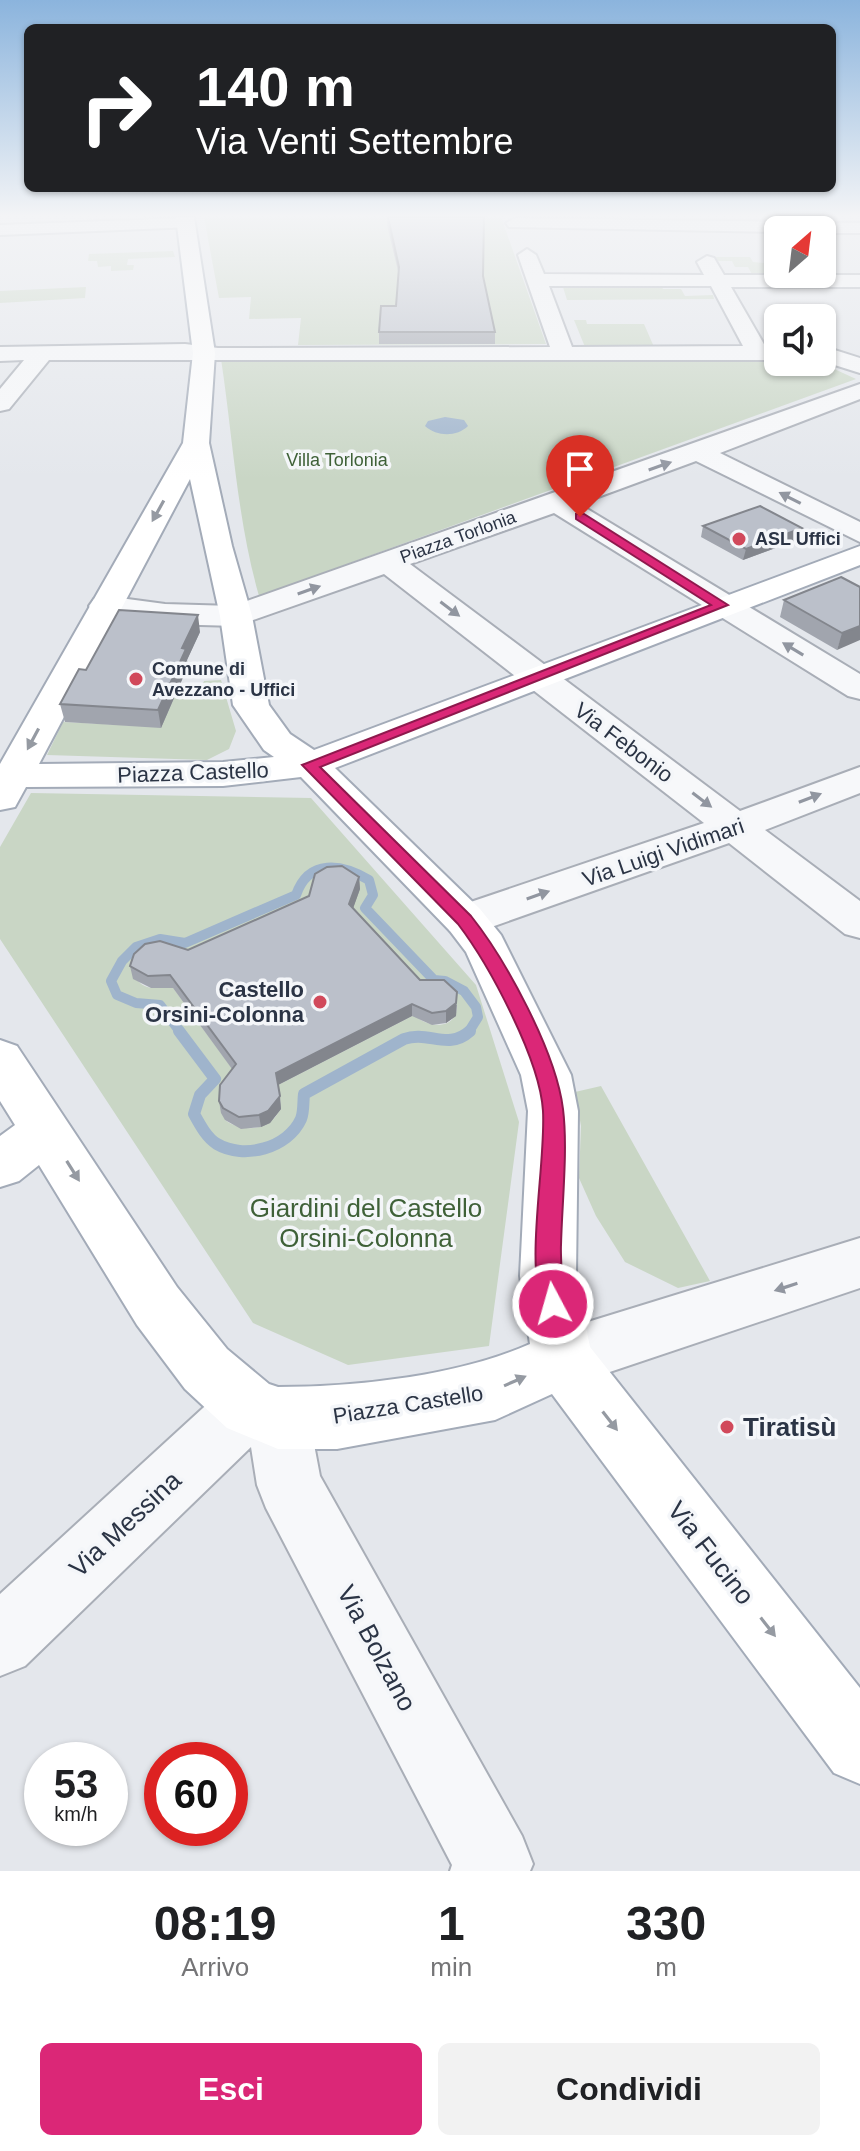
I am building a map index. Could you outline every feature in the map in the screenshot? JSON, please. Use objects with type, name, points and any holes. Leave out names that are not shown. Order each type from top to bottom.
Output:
[{"type":"main road","points":[[197,304],[204,353],[196,443],[217,546],[236,616],[251,705],[244,748],[223,774]]},
{"type":"main road","points":[[4,784],[196,443]]},
{"type":"main road","name":"Piazza Castello","points":[[4,784],[223,774],[310,765],[721,605],[860,555]]},
{"type":"main road","points":[[251,705],[277,742],[310,765],[465,920],[485,946],[546,1075],[553,1111],[548,1276],[562,1359]]},
{"type":"main road","points":[[0,1059],[157,1306],[206,1369],[264,1412]]},
{"type":"main road","points":[[0,1165],[47,1130]]},
{"type":"main road","name":"Piazza Castello","points":[[264,1412],[337,1418],[495,1390],[562,1359]]},
{"type":"main road","name":"Via Fucino","points":[[562,1359],[860,1747]]},
{"type":"street","points":[[546,304],[564,354]]},
{"type":"street","points":[[735,304],[764,348]]},
{"type":"street","points":[[0,340],[48,353]]},
{"type":"street","points":[[0,404],[48,353]]},
{"type":"street","points":[[0,354],[764,354]]},
{"type":"street","points":[[836,363],[857,377]]},
{"type":"street","name":"Piazza Torlonia","points":[[236,616],[698,452],[857,377]]},
{"type":"street","points":[[698,452],[860,533]]},
{"type":"street","points":[[556,502],[860,689]]},
{"type":"street","name":"Via Febonio","points":[[388,562],[860,923]]},
{"type":"street","points":[[105,606],[165,614],[236,616]]},
{"type":"street","name":"Via Luigi Vidimari","points":[[465,920],[737,826],[860,779]]},
{"type":"street","points":[[562,1359],[860,1263]]},
{"type":"street","name":"Via Messina","points":[[0,1641],[264,1412]]},
{"type":"street","name":"Via Bolzano","points":[[264,1412],[289,1485],[494,1864],[489,1871]]},
{"type":"green space","points":[[250,304],[532,304],[546,344],[298,345],[301,318],[249,319]]},
{"type":"green space","points":[[574,320],[586,320],[587,324],[644,324],[654,347],[585,347]]},
{"type":"green space","name":"Villa Torlonia","points":[[221,359],[764,362],[764,376],[836,376],[836,370],[856,379],[259,596],[240,508]]},
{"type":"green space","points":[[221,680],[236,731],[229,749],[207,760],[47,755],[63,722],[161,727],[174,698],[199,698],[204,681]]},
{"type":"green space","name":"Giardini del Castello Orsini-Colonna","points":[[31,793],[311,798],[476,985],[519,1122],[489,1346],[348,1365],[253,1323],[0,939],[0,847]],"holes":[[[313,896],[429,992],[457,1005],[456,1013],[447,1023],[434,1025],[414,1015],[276,1086],[280,1098],[275,1117],[267,1124],[247,1128],[225,1120],[242,1082],[171,985],[152,988],[136,978]]]},
{"type":"green space","points":[[601,1086],[710,1281],[678,1288],[625,1262],[596,1216],[579,1178],[581,1126],[575,1092]]},
{"type":"water","points":[[445,417],[464,420],[468,426],[447,434],[425,426],[428,421]]},
{"type":"building","points":[[489,304],[495,332],[379,332],[381,306]]},
{"type":"building","points":[[760,506],[802,528],[746,549],[703,526]]},
{"type":"building","points":[[841,577],[860,587],[860,626],[842,633],[784,600]]},
{"type":"building","name":"Comune di Avezzano - Uffici","points":[[119,610],[198,615],[158,710],[60,704],[79,669],[86,670]]},
{"type":"building","name":"Castello Orsini-Colonna","points":[[342,866],[359,877],[349,904],[420,980],[444,980],[457,992],[456,1003],[446,1011],[432,1013],[412,1004],[276,1073],[280,1096],[268,1111],[239,1117],[223,1108],[219,1101],[220,1085],[236,1064],[170,975],[148,976],[130,966],[134,954],[145,944],[160,941],[188,950],[309,896],[315,874],[327,867]]},
{"type":"waterway","points":[[181,1033],[160,1005],[136,1003],[117,995],[111,981],[122,961],[136,947],[160,939],[185,943],[296,895],[309,875],[327,868],[348,870],[369,880],[373,895],[365,908],[434,980],[445,981],[464,991],[476,1007],[478,1017],[469,1032]]},
{"type":"waterway","points":[[179,1031],[215,1079],[200,1095],[194,1114],[213,1141],[240,1151],[276,1144],[295,1129],[301,1119],[304,1094],[404,1039],[421,1037],[446,1040],[462,1037],[469,1032]]},
{"type":"place","name":"ASL Uffici","points":[[739,539]]},
{"type":"place","name":"Comune di Avezzano - Uffici","points":[[136,679]]},
{"type":"place","name":"Castello Orsini-Colonna","points":[[320,1002]]},
{"type":"place","name":"Tiratisù","points":[[727,1427]]},
{"type":"route","points":[[553,1304],[548,1276],[553,1111],[546,1075],[516,1008],[485,946],[465,920],[310,765],[721,605],[580,517]]}]
